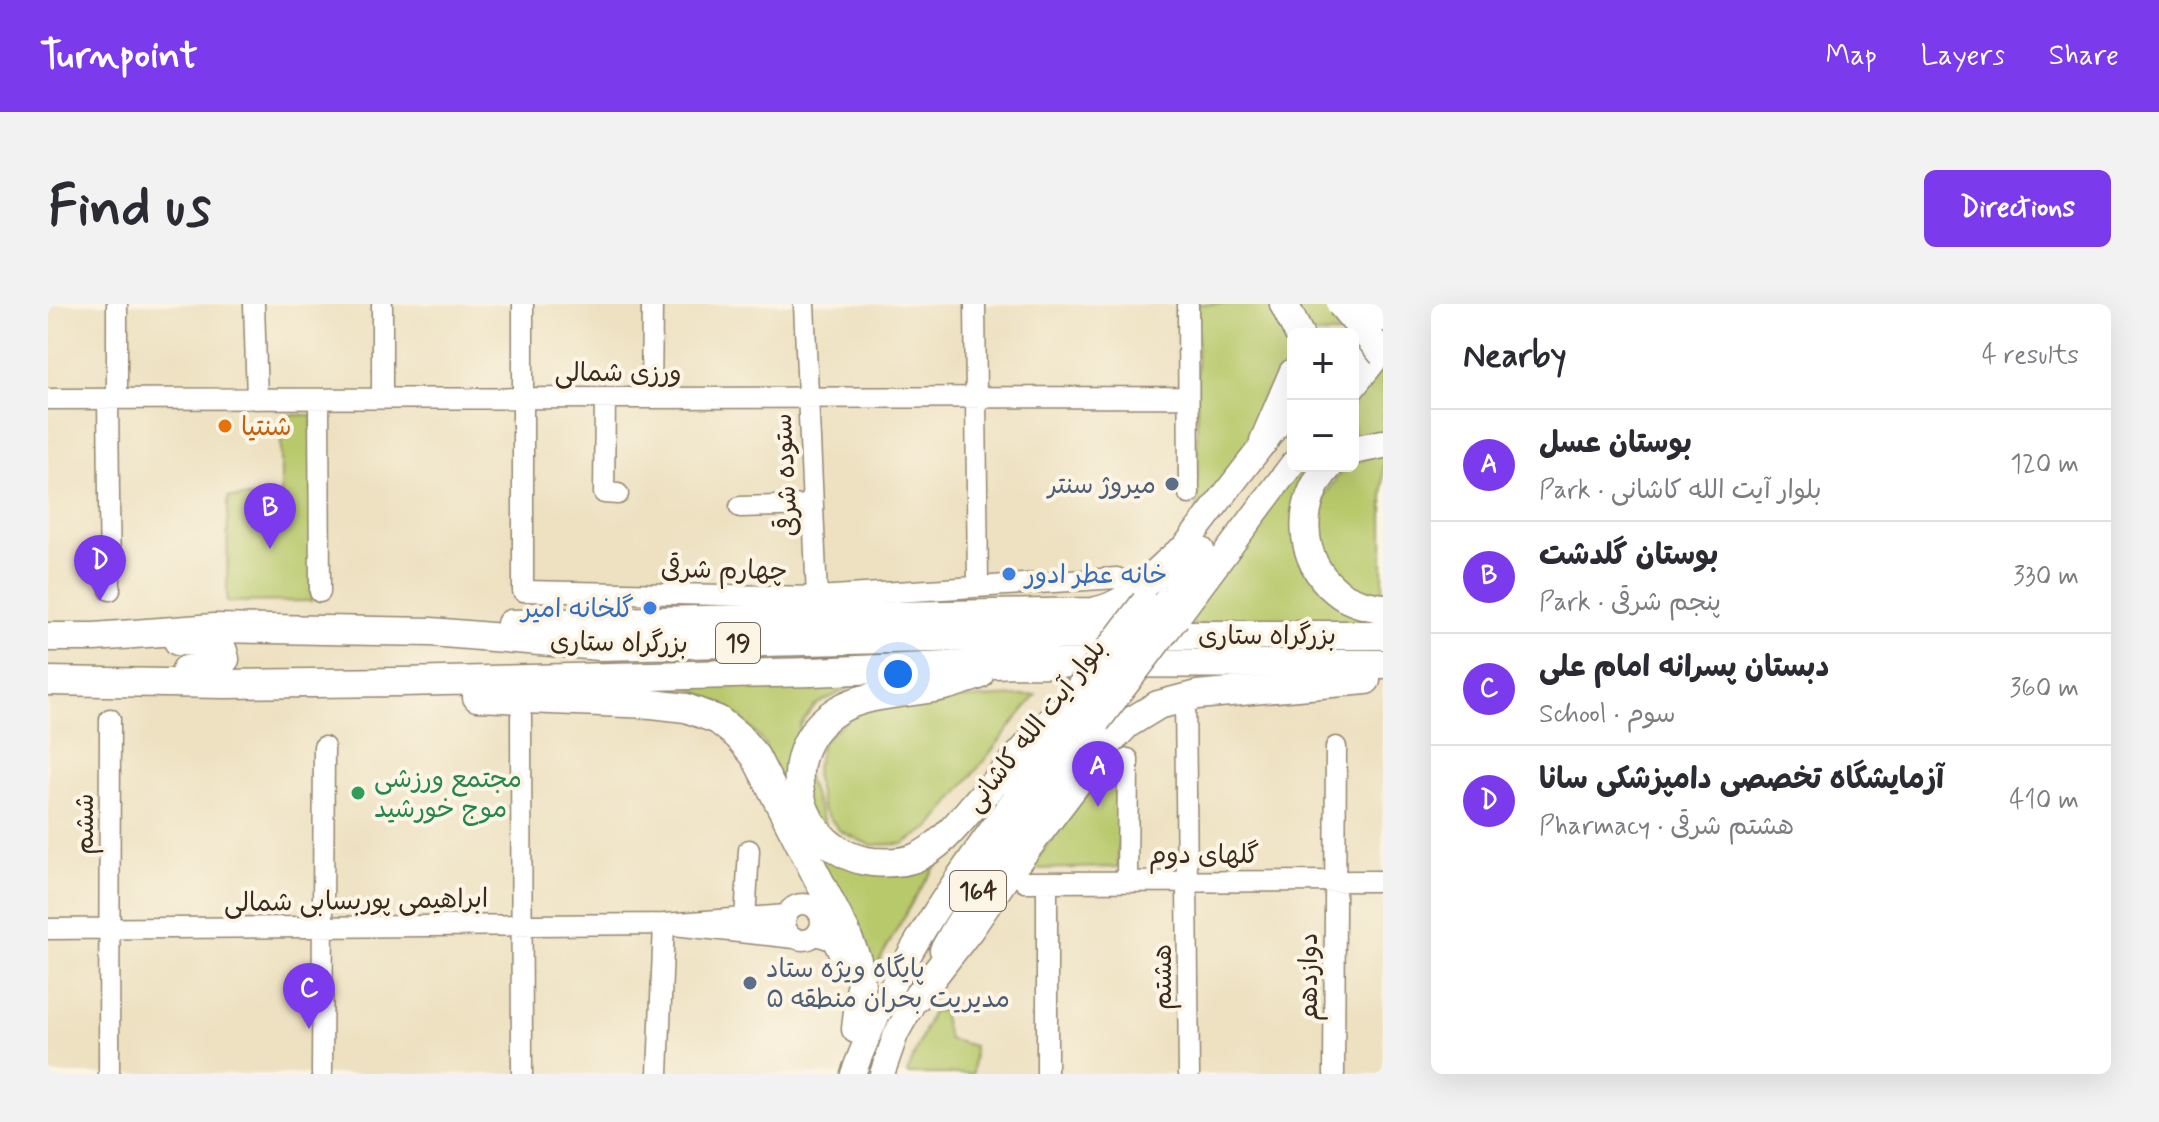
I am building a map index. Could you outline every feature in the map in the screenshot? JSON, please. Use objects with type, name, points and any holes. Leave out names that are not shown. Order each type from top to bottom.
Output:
[{"type":"highway","points":[[1284,304],[1296,328]]},
{"type":"highway","points":[[1341,304],[1383,352]]},
{"type":"highway","points":[[1373,304],[1383,317]]},
{"type":"highway","points":[[1264,441],[1287,387]]},
{"type":"highway","points":[[1359,449],[1383,444]]},
{"type":"highway","points":[[1325,472],[1310,494],[1305,533],[1309,551],[1316,567],[1336,591],[1350,600],[1383,608]]},
{"type":"highway","points":[[431,632],[534,622],[1092,612],[1110,610],[1128,600],[1180,552]]},
{"type":"highway","name":"بزرگراه ستاری","points":[[48,637],[94,637],[214,628],[431,632],[600,646],[1063,635],[1383,635]]},
{"type":"highway","points":[[94,637],[200,642],[223,651],[225,659],[215,668],[201,671],[142,669],[94,680]]},
{"type":"highway","points":[[1017,663],[945,686],[864,700],[838,710],[819,726],[807,741],[800,767],[800,796],[809,821],[826,843],[855,860],[888,863],[914,858],[941,841],[1080,714]]},
{"type":"highway","name":"بزرگراه ستاری","points":[[48,681],[224,684],[402,682],[812,672],[1017,663],[1383,664]]},
{"type":"highway","points":[[917,997],[1101,751],[1127,724],[1158,705],[1185,697],[1383,679]]},
{"type":"highway","points":[[402,682],[446,696],[686,708],[718,720],[738,736],[755,756],[857,960],[861,985],[856,1053]]},
{"type":"main road","points":[[1355,328],[1373,304]]},
{"type":"main road","points":[[1359,347],[1383,317]]},
{"type":"main road","points":[[1359,381],[1383,352]]},
{"type":"main road","points":[[856,1053],[878,982],[950,861],[1080,714],[1160,609],[1180,552],[1287,412]]},
{"type":"main road","name":"بلوار آیت الله کاشانی","points":[[882,1074],[896,1034],[1080,714],[1287,438]]},
{"type":"main road","name":"بلوار آیت الله کاشانی","points":[[1160,609],[1287,470]]},
{"type":"street","points":[[110,590],[117,304]]},
{"type":"street","points":[[254,304],[257,399]]},
{"type":"street","points":[[382,304],[382,398]]},
{"type":"street","points":[[523,304],[523,398]]},
{"type":"street","points":[[651,398],[652,304]]},
{"type":"street","name":"ستوده شرقی","points":[[804,304],[817,597]]},
{"type":"street","points":[[975,304],[978,586]]},
{"type":"street","points":[[1188,304],[1189,494]]},
{"type":"street","name":"ورزی شمالی","points":[[48,399],[1187,397]]},
{"type":"street","name":"چهارم شرقی","points":[[523,398],[523,591],[817,597],[1117,578]]},
{"type":"street","points":[[605,398],[604,493],[618,494]]},
{"type":"street","points":[[319,399],[320,592]]},
{"type":"street","points":[[740,507],[812,505]]},
{"type":"street","name":"هشتم","points":[[1185,697],[1189,1074]]},
{"type":"street","points":[[521,716],[522,1074]]},
{"type":"street","name":"ششم","points":[[109,1074],[110,719]]},
{"type":"street","points":[[322,1074],[324,747]]},
{"type":"street","name":"دوازدهم","points":[[1334,1074],[1336,747]]},
{"type":"street","points":[[1127,880],[1128,759]]},
{"type":"street","points":[[745,920],[749,850]]},
{"type":"street","name":"گلهای دوم","points":[[1025,882],[1188,879],[1383,881]]},
{"type":"street","points":[[1047,882],[1047,1074]]},
{"type":"street","points":[[816,935],[821,919],[810,906],[799,905],[787,915],[786,926],[795,938],[806,940],[816,935],[832,940],[840,955]]},
{"type":"street","name":"ابراهیمی پوربسابی شمالی","points":[[48,929],[664,924],[787,915]]},
{"type":"street","points":[[658,1074],[664,924]]},
{"type":"street","name":"ابراهیمی پوربسابی شمالی","points":[[664,924],[795,938]]},
{"type":"green space","points":[[1197,304],[1277,304],[1287,328],[1287,372],[1259,437],[1197,518]]},
{"type":"green space","points":[[1294,304],[1327,304],[1346,327],[1345,328],[1304,328]]},
{"type":"green space","points":[[1377,368],[1383,375],[1383,437],[1359,441],[1359,390]]},
{"type":"green space","points":[[281,415],[312,415],[312,601],[227,602],[228,497],[281,497]]},
{"type":"green space","points":[[1383,452],[1383,600],[1353,592],[1319,553],[1320,501],[1341,472],[1359,472],[1359,461]]},
{"type":"green space","points":[[1294,472],[1318,472],[1299,538],[1383,625],[1181,625]]},
{"type":"green space","points":[[870,678],[815,705],[800,726],[795,747],[840,863],[952,841],[914,899],[868,981],[764,744],[728,708],[684,685]]},
{"type":"green space","points":[[1036,695],[931,827],[903,844],[870,845],[840,831],[822,808],[815,774],[822,741],[854,714],[886,703]]},
{"type":"green space","points":[[1122,746],[1118,867],[1029,869]]},
{"type":"green space","points":[[932,1011],[942,1011],[948,1039],[974,1046],[973,1074],[907,1074]]},
{"type":"place","name":"شنتیا","points":[[225,426]]},
{"type":"place","name":"میروژ سنتر","points":[[1172,484]]},
{"type":"place","name":"بوستان گلدشت","points":[[270,549]]},
{"type":"place","name":"خانه عطر ادور","points":[[1009,574]]},
{"type":"place","name":"آزمایشگاه تخصصی دامپزشکی سانا","points":[[100,601]]},
{"type":"place","name":"گلخانه امیر","points":[[650,608]]},
{"type":"place","name":"مجتمع ورزشی موج خورشید","points":[[358,793]]},
{"type":"place","name":"بوستان عسل","points":[[1098,807]]},
{"type":"place","name":"پایگاه ویژه ستاد مدیریت بحران منطقه ۵","points":[[750,983]]},
{"type":"place","name":"دبستان پسرانه امام علی","points":[[309,1029]]}]
